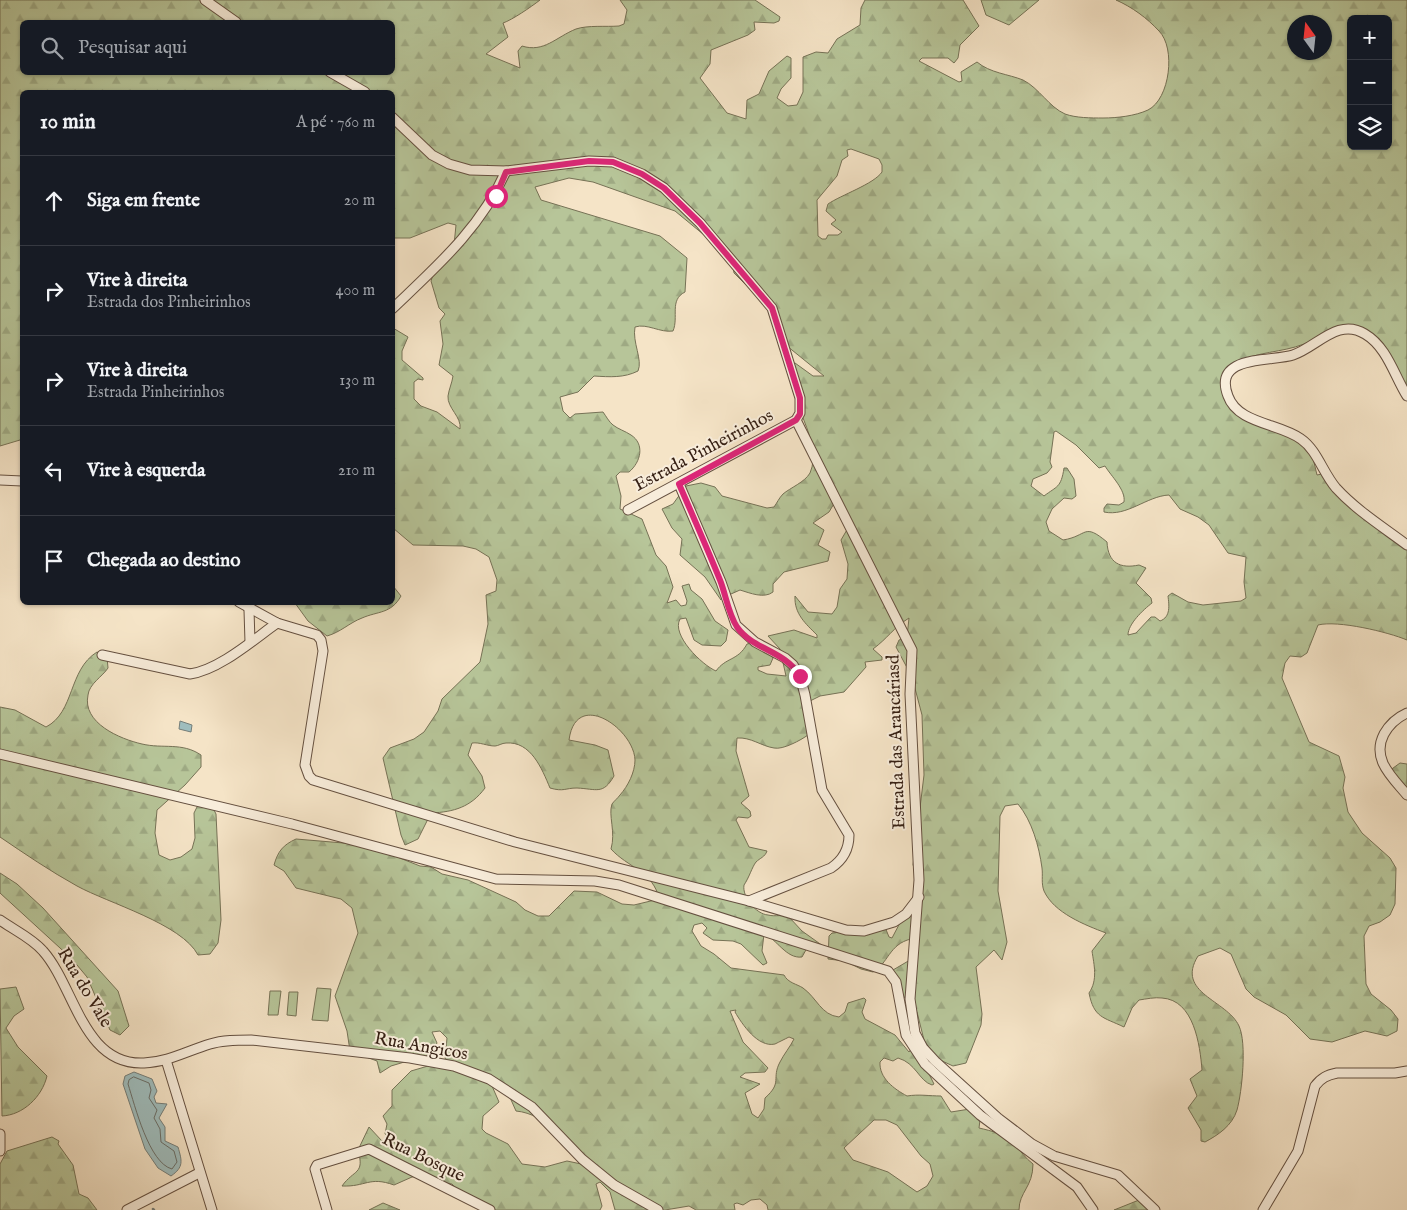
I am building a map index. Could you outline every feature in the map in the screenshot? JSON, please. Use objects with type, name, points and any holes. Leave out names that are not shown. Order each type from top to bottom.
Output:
[{"type":"street","points":[[205,0],[233,20]]},
{"type":"street","points":[[335,75],[362,90]]},
{"type":"street","points":[[395,120],[432,155],[449,164],[470,170],[506,172],[589,161],[613,162],[642,174],[664,188],[700,223],[772,308],[800,398],[800,414],[796,420]]},
{"type":"street","points":[[395,306],[459,245],[480,220],[496,196],[506,172]]},
{"type":"street","points":[[1407,396],[1385,354],[1365,334],[1355,329],[1332,332],[1291,356],[1246,362],[1235,367],[1228,375],[1226,384],[1227,395],[1237,410],[1303,440],[1342,494],[1407,545]]},
{"type":"street","name":"Estrada Pinheirinhos","points":[[628,510],[796,420]]},
{"type":"street","name":"Estrada das Araucáriasd","points":[[796,420],[912,650],[910,694],[919,897],[910,999],[913,1026],[923,1048],[998,1118],[1043,1151],[1118,1174],[1154,1210]]},
{"type":"street","points":[[0,480],[20,481]]},
{"type":"street","points":[[679,484],[721,582],[736,625],[755,642],[785,658],[793,665],[800,676],[822,790],[849,835],[845,854],[832,868],[749,901]]},
{"type":"street","points":[[243,605],[249,610],[277,623],[317,634],[321,640],[323,651],[305,765],[309,776],[314,780],[515,842],[749,901],[846,930],[864,931],[894,922],[906,914],[919,897]]},
{"type":"street","points":[[249,610],[250,642]]},
{"type":"street","points":[[102,655],[190,674],[210,667],[277,623]]},
{"type":"street","points":[[1407,713],[1394,721],[1385,731],[1380,742],[1379,753],[1382,762],[1407,795]]},
{"type":"street","points":[[0,754],[292,824],[496,879],[595,881],[620,885],[888,971],[896,982],[906,1035],[925,1064],[980,1115],[1077,1187],[1093,1210]]},
{"type":"street","name":"Rua do Vale","points":[[0,920],[45,952],[89,1032],[103,1050],[115,1058],[128,1062],[143,1063],[166,1060]]},
{"type":"street","name":"Rua Angicos","points":[[166,1060],[209,1044],[229,1040],[251,1040],[410,1058],[454,1066],[489,1079],[532,1107],[595,1169],[614,1185],[658,1210]]},
{"type":"street","points":[[166,1060],[199,1173],[212,1210]]},
{"type":"street","points":[[1263,1210],[1298,1151],[1315,1086],[1320,1080],[1337,1073],[1395,1073],[1407,1071]]},
{"type":"street","points":[[0,1134],[0,1151]]},
{"type":"street","name":"Rua Bosque","points":[[327,1210],[315,1169],[317,1165],[369,1149],[490,1210]]},
{"type":"street","points":[[127,1210],[199,1173]]},
{"type":"green space","points":[[0,0],[540,0],[527,10],[503,23],[508,37],[486,54],[520,68],[518,51],[522,46],[530,48],[543,46],[576,29],[624,24],[627,10],[620,0],[755,0],[780,17],[779,21],[774,23],[754,22],[755,30],[748,35],[711,50],[710,64],[700,78],[727,113],[746,119],[747,100],[759,94],[769,71],[787,56],[791,58],[791,78],[781,89],[777,98],[788,106],[797,105],[803,92],[803,57],[816,52],[828,53],[837,39],[860,25],[861,8],[865,0],[963,0],[979,26],[960,45],[958,58],[954,63],[948,58],[922,58],[919,61],[959,82],[962,81],[961,72],[977,62],[993,71],[1029,83],[1054,107],[1065,114],[1079,117],[1114,118],[1137,114],[1148,110],[1155,104],[1166,85],[1169,61],[1168,49],[1159,31],[1139,13],[1116,0],[1407,0],[1407,391],[1371,339],[1343,325],[1304,344],[1253,356],[1236,363],[1227,389],[1239,408],[1288,431],[1312,454],[1317,475],[1322,474],[1357,505],[1407,543],[1407,640],[1376,630],[1350,625],[1318,625],[1307,653],[1301,657],[1290,656],[1285,663],[1282,678],[1309,742],[1339,756],[1345,777],[1343,788],[1348,812],[1362,833],[1390,858],[1396,868],[1395,904],[1390,915],[1380,922],[1369,926],[1364,936],[1366,984],[1371,994],[1391,1010],[1398,1019],[1397,1031],[1387,1036],[1365,1031],[1332,1042],[1310,1039],[1286,1015],[1254,997],[1246,989],[1231,954],[1220,948],[1198,956],[1193,969],[1193,979],[1205,995],[1233,1017],[1239,1026],[1243,1044],[1241,1092],[1235,1116],[1220,1133],[1205,1142],[1201,1141],[1201,1130],[1188,1108],[1197,1096],[1190,1079],[1202,1070],[1197,1037],[1188,1015],[1173,1001],[1150,998],[1139,1000],[1132,1008],[1124,1027],[1100,1016],[1091,1001],[1089,993],[1094,983],[1092,951],[1106,933],[1062,912],[1049,899],[1043,888],[1041,860],[1037,843],[1027,818],[1018,804],[1005,806],[1000,816],[998,891],[1007,942],[1002,960],[994,950],[976,967],[982,1014],[981,1025],[966,1063],[953,1066],[940,1060],[924,1040],[917,1012],[900,992],[893,970],[910,960],[911,939],[898,945],[873,972],[861,969],[845,961],[828,959],[829,936],[832,933],[885,927],[889,937],[892,938],[922,881],[913,865],[924,775],[922,715],[912,677],[896,647],[899,640],[907,637],[909,618],[873,649],[882,657],[882,660],[865,662],[866,667],[844,692],[820,696],[810,701],[808,735],[782,748],[769,747],[747,739],[737,738],[736,751],[749,796],[741,803],[750,811],[751,816],[748,818],[738,817],[736,820],[749,847],[767,851],[756,862],[744,885],[745,895],[759,912],[771,916],[789,917],[802,931],[823,946],[807,948],[802,957],[796,957],[786,952],[764,934],[762,951],[767,963],[763,965],[741,944],[733,941],[713,940],[703,933],[707,928],[702,923],[694,925],[692,931],[701,946],[731,968],[784,975],[790,982],[808,992],[823,1010],[833,1016],[839,1017],[845,1012],[848,1003],[864,998],[866,1000],[862,1012],[865,1019],[895,1035],[909,1052],[912,1048],[912,1026],[934,1064],[926,1062],[925,1066],[934,1084],[928,1083],[909,1064],[898,1058],[893,1061],[884,1058],[880,1062],[882,1073],[892,1086],[907,1096],[941,1096],[951,1112],[970,1109],[980,1120],[979,1128],[1002,1135],[1014,1144],[1033,1164],[1031,1178],[1021,1198],[1019,1210],[768,1210],[767,1205],[760,1199],[751,1200],[743,1205],[734,1204],[735,1210],[696,1210],[689,1206],[665,1210],[615,1210],[610,1192],[600,1182],[596,1184],[602,1206],[600,1210],[484,1210],[464,1197],[452,1184],[431,1181],[420,1176],[412,1177],[394,1185],[386,1182],[373,1182],[342,1186],[359,1168],[360,1158],[358,1150],[369,1127],[382,1141],[396,1143],[385,1134],[387,1124],[383,1116],[392,1106],[392,1090],[411,1071],[445,1061],[447,1038],[440,1031],[432,1032],[437,1043],[431,1054],[391,1066],[380,1073],[377,1061],[350,1051],[347,1031],[335,996],[358,933],[352,908],[341,899],[296,888],[284,871],[274,865],[279,852],[284,846],[296,839],[367,845],[420,866],[431,867],[442,874],[468,880],[516,902],[525,910],[538,916],[549,916],[574,891],[597,892],[622,904],[634,905],[659,899],[652,882],[611,849],[613,836],[611,808],[628,783],[634,769],[635,760],[632,748],[616,726],[593,715],[582,717],[574,725],[569,740],[595,745],[608,750],[614,776],[606,786],[599,790],[577,788],[562,790],[550,788],[539,765],[529,751],[522,747],[505,743],[495,746],[472,743],[468,755],[482,776],[485,788],[468,804],[455,810],[431,813],[418,839],[405,845],[383,758],[390,748],[414,739],[424,732],[438,711],[442,699],[480,662],[488,624],[486,595],[496,591],[497,580],[489,557],[476,549],[463,546],[413,545],[395,530],[395,329],[408,337],[402,351],[402,360],[423,378],[423,380],[418,379],[414,382],[414,399],[421,406],[437,412],[460,429],[460,425],[448,400],[453,376],[439,365],[443,344],[440,321],[445,314],[439,308],[431,281],[434,272],[454,245],[456,225],[448,223],[410,238],[395,238],[395,90],[20,90],[20,440],[0,446]],"holes":[[[851,149],[879,159],[882,165],[882,172],[872,181],[828,204],[826,211],[836,220],[831,224],[842,232],[838,235],[828,235],[826,239],[822,239],[818,236],[817,200],[837,176],[842,160],[848,156],[847,150]],[[569,178],[593,182],[675,211],[732,258],[734,273],[772,311],[787,346],[824,376],[813,376],[795,363],[789,365],[793,393],[809,434],[813,461],[808,476],[783,494],[774,507],[767,508],[722,496],[715,487],[701,483],[686,486],[673,504],[662,509],[672,528],[682,539],[680,555],[705,577],[721,600],[724,590],[731,594],[740,590],[757,595],[769,594],[773,592],[773,584],[784,572],[828,561],[830,552],[818,545],[824,530],[813,523],[829,512],[835,502],[848,528],[841,540],[848,564],[847,579],[840,589],[837,607],[832,614],[808,612],[795,596],[796,608],[805,623],[817,635],[817,638],[794,630],[768,636],[780,649],[786,676],[767,674],[758,670],[758,667],[770,665],[773,658],[766,650],[752,643],[747,644],[740,653],[724,663],[716,671],[703,663],[689,649],[680,633],[678,626],[680,619],[686,618],[694,640],[702,645],[721,646],[726,641],[728,630],[715,621],[702,599],[691,590],[689,584],[682,586],[687,601],[686,605],[681,606],[676,600],[667,603],[673,587],[666,566],[656,555],[642,519],[620,509],[621,496],[616,476],[620,472],[629,472],[633,468],[639,458],[640,448],[638,443],[631,435],[612,424],[603,412],[575,414],[570,418],[563,411],[560,397],[578,392],[594,376],[622,376],[638,371],[639,362],[634,333],[635,327],[644,326],[663,331],[673,331],[677,300],[685,292],[687,258],[660,236],[541,200],[535,187]],[[1056,431],[1076,445],[1099,468],[1105,466],[1123,493],[1124,502],[1119,505],[1107,504],[1104,512],[1121,512],[1161,496],[1169,495],[1180,509],[1198,517],[1209,525],[1228,553],[1246,557],[1244,582],[1246,598],[1241,601],[1203,605],[1188,602],[1172,593],[1168,596],[1168,614],[1164,619],[1160,621],[1155,617],[1151,617],[1136,633],[1128,635],[1130,626],[1140,613],[1152,603],[1151,598],[1136,583],[1146,568],[1139,565],[1126,566],[1116,563],[1110,555],[1107,542],[1094,533],[1085,532],[1063,540],[1049,531],[1046,522],[1052,509],[1064,498],[1072,499],[1076,496],[1074,479],[1067,468],[1064,468],[1058,486],[1044,496],[1031,486],[1033,479],[1047,473],[1052,467],[1050,462],[1054,432]],[[736,1010],[735,1012],[746,1028],[757,1039],[769,1044],[775,1044],[789,1037],[794,1039],[780,1062],[774,1088],[765,1098],[764,1109],[758,1118],[752,1114],[745,1093],[760,1084],[740,1077],[745,1073],[765,1072],[768,1068],[743,1042],[730,1011]],[[492,1086],[508,1093],[516,1111],[527,1113],[537,1118],[555,1131],[586,1165],[567,1161],[545,1167],[522,1164],[508,1144],[482,1129],[483,1116],[499,1102]],[[874,1120],[886,1120],[897,1125],[921,1156],[930,1164],[933,1176],[927,1186],[917,1192],[888,1172],[853,1160],[844,1148]]]},
{"type":"green space","points":[[981,0],[1039,0],[1009,25],[986,15]]},
{"type":"green space","points":[[395,588],[401,596],[395,604]]},
{"type":"green space","points":[[296,605],[394,605],[384,611],[357,620],[327,636],[308,621]]},
{"type":"green space","points":[[97,652],[107,657],[108,668],[93,684],[88,695],[88,705],[91,714],[97,721],[114,734],[133,742],[187,748],[201,755],[201,767],[185,785],[157,810],[155,833],[159,855],[170,860],[181,857],[192,849],[195,838],[194,813],[199,803],[211,804],[216,814],[221,920],[218,943],[210,954],[198,955],[189,944],[161,924],[77,886],[0,837],[0,707],[15,710],[46,727],[62,711],[81,669]]},
{"type":"green space","points":[[1400,763],[1407,764],[1407,799],[1389,771]]},
{"type":"green space","points":[[0,873],[17,884],[43,908],[118,991],[129,1026],[120,1035],[110,1030],[87,977],[72,959],[0,893]]},
{"type":"green space","points":[[16,987],[24,1009],[14,1016],[6,1028],[18,1047],[47,1076],[41,1091],[30,1104],[10,1115],[2,1116],[0,989]]},
{"type":"green space","points":[[317,988],[331,989],[328,1021],[312,1020]]},
{"type":"green space","points":[[270,991],[281,991],[278,1015],[268,1015]]},
{"type":"green space","points":[[289,992],[298,992],[296,1016],[287,1015]]},
{"type":"green space","points":[[52,1137],[59,1141],[58,1144],[73,1165],[79,1194],[88,1198],[97,1210],[0,1210],[0,1164],[7,1151]]},
{"type":"green space","points":[[1139,1200],[1150,1210],[1114,1210]]},
{"type":"green space","points":[[383,1203],[400,1210],[369,1210]]},
{"type":"water","points":[[180,721],[192,725],[191,732],[179,729]]},
{"type":"water","points":[[134,1072],[152,1079],[157,1091],[154,1097],[156,1103],[167,1104],[159,1118],[165,1127],[165,1141],[178,1147],[181,1160],[180,1167],[171,1176],[158,1168],[145,1149],[123,1084],[125,1076]]},
{"type":"route","points":[[496,196],[506,172],[589,161],[613,162],[642,174],[664,188],[700,223],[772,308],[800,398],[800,414],[796,420],[679,484],[721,582],[736,625],[755,642],[785,658],[793,665],[800,676]]}]
